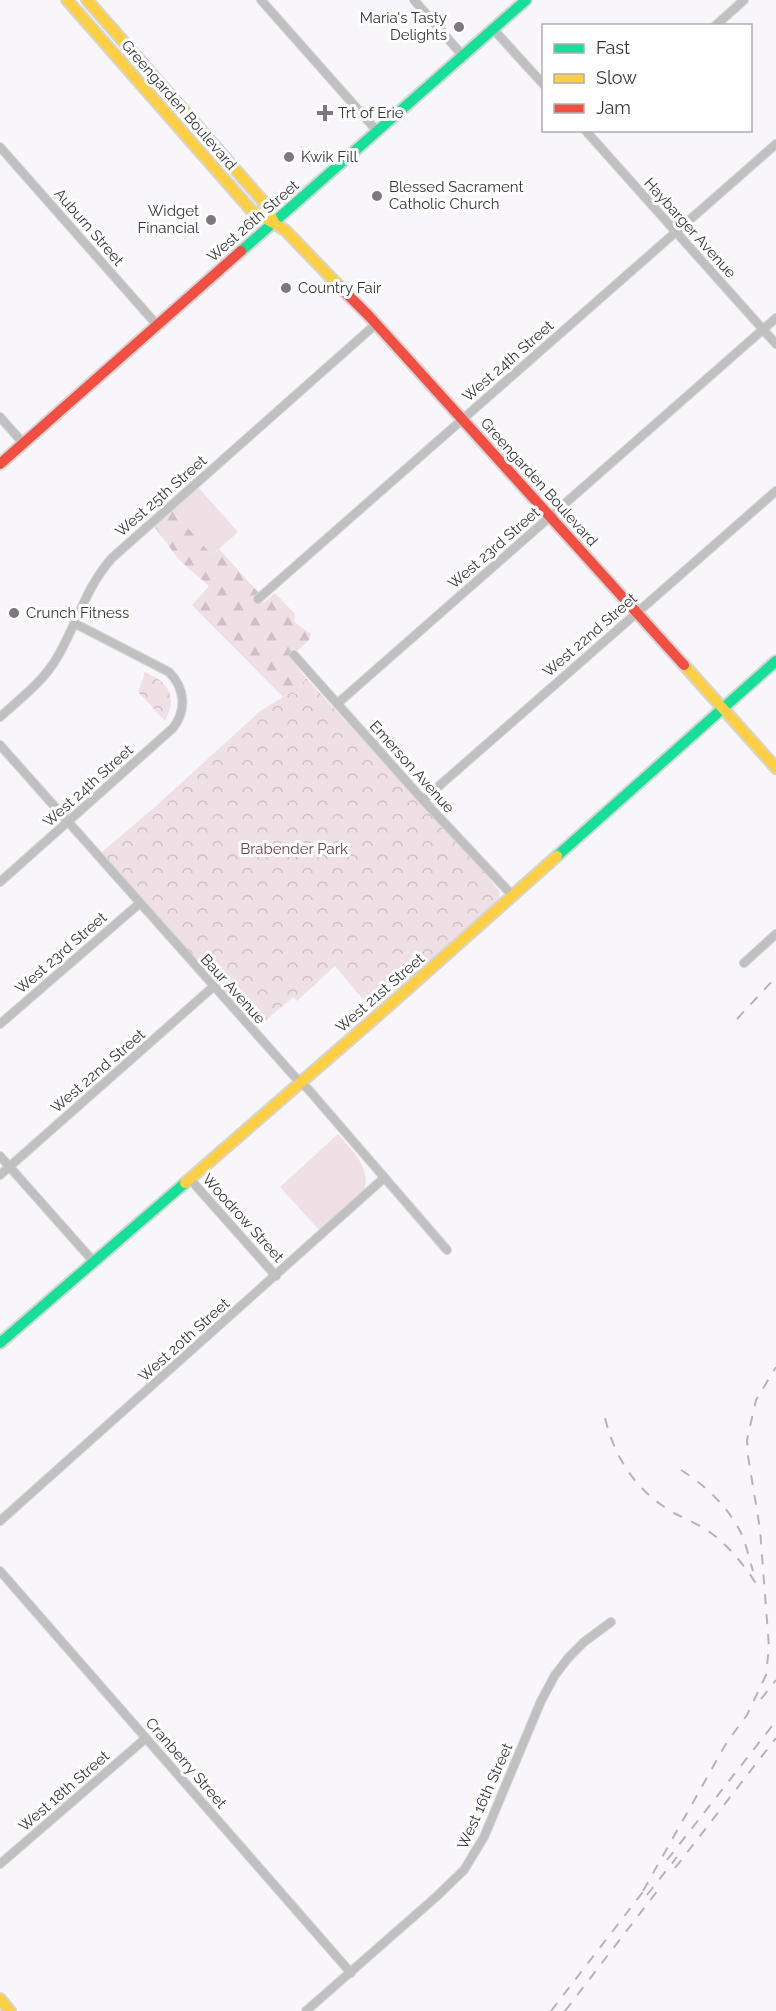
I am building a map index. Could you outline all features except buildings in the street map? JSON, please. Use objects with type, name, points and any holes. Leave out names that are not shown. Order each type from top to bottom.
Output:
[{"type":"street","name":"Greengarden Boulevard","points":[[67,0],[251,210],[285,230],[376,324],[776,768]]},
{"type":"street","name":"Greengarden Boulevard","points":[[87,0],[262,200],[274,222]]},
{"type":"street","points":[[261,0],[377,131]]},
{"type":"street","points":[[414,0],[463,56]]},
{"type":"street","name":"West 26th Street","points":[[0,464],[526,0]]},
{"type":"street","points":[[717,24],[744,0]]},
{"type":"street","points":[[493,29],[542,84]]},
{"type":"street","name":"Haybarger Avenue","points":[[590,132],[776,344]]},
{"type":"street","name":"West 24th Street","points":[[258,599],[776,144]]},
{"type":"street","name":"Auburn Street","points":[[0,147],[157,325]]},
{"type":"street","name":"West 23rd Street","points":[[338,703],[776,318]]},
{"type":"street","name":"West 25th Street","points":[[0,717],[45,675],[58,657],[91,586],[112,558],[376,324]]},
{"type":"street","points":[[0,417],[23,443]]},
{"type":"street","name":"West 22nd Street","points":[[423,800],[776,490]]},
{"type":"street","name":"West 24th Street","points":[[0,882],[173,728],[182,712],[182,692],[171,675],[163,668],[74,623]]},
{"type":"street","name":"Emerson Avenue","points":[[294,654],[423,800],[512,895]]},
{"type":"street","name":"West 21st Street","points":[[0,1343],[300,1082],[776,661]]},
{"type":"street","name":"Baur Avenue","points":[[0,745],[447,1250]]},
{"type":"street","name":"West 23rd Street","points":[[0,1024],[140,903]]},
{"type":"street","points":[[744,963],[776,934]]},
{"type":"street","name":"West 22nd Street","points":[[0,1175],[213,987]]},
{"type":"street","points":[[0,1156],[93,1261]]},
{"type":"street","name":"Woodrow Street","points":[[189,1178],[276,1276]]},
{"type":"street","name":"West 20th Street","points":[[0,1521],[384,1178]]},
{"type":"street","name":"Cranberry Street","points":[[0,1571],[351,1972]]},
{"type":"street","name":"West 16th Street","points":[[306,2011],[464,1870],[484,1837],[541,1701],[555,1675],[568,1657],[611,1622]]},
{"type":"street","name":"West 18th Street","points":[[0,1864],[146,1738]]},
{"type":"street","points":[[0,1999],[10,2011]]},
{"type":"green space","points":[[198,487],[238,532],[212,555],[172,510]]},
{"type":"green space","points":[[172,510],[212,555],[219,549],[259,593],[258,599],[263,603],[275,593],[295,614],[294,622],[311,634],[309,640],[290,658],[306,678],[296,694],[292,692],[283,697],[192,605],[209,586],[179,560],[154,526]]},
{"type":"green space","points":[[145,672],[160,681],[169,691],[171,704],[165,721],[138,692]]},
{"type":"green space","name":"Brabender Park","points":[[306,678],[484,872],[500,892],[499,900],[373,1011],[335,966],[297,1001],[293,997],[257,1028],[183,950],[102,852],[260,711],[292,692],[296,694]]},
{"type":"green space","points":[[338,1134],[363,1167],[366,1183],[364,1191],[320,1231],[280,1187]]},
{"type":"railway","points":[[737,1019],[776,977]]},
{"type":"railway","points":[[643,1891],[727,1742],[747,1715],[766,1675],[769,1647],[760,1529],[747,1440],[756,1400],[776,1367]]},
{"type":"railway","points":[[605,1418],[621,1461],[639,1485],[661,1505],[718,1538],[747,1570],[757,1585]]},
{"type":"railway","points":[[681,1470],[707,1489],[729,1513],[742,1536],[753,1571]]},
{"type":"railway","points":[[761,1699],[776,1680]]},
{"type":"railway","points":[[667,1860],[776,1721]]},
{"type":"railway","points":[[675,1868],[776,1738]]},
{"type":"railway","points":[[647,1895],[677,1857]]},
{"type":"railway","points":[[551,2011],[649,1884]]},
{"type":"railway","points":[[565,2011],[658,1890]]},
{"type":"traffic: fast","points":[[241,251],[526,0]]},
{"type":"traffic: fast","points":[[557,856],[776,661]]},
{"type":"traffic: fast","points":[[0,1343],[185,1183]]},
{"type":"traffic: slow","points":[[67,0],[251,210],[285,230],[339,286]]},
{"type":"traffic: slow","points":[[87,0],[262,200],[274,222]]},
{"type":"traffic: slow","points":[[684,665],[776,768]]},
{"type":"traffic: slow","points":[[185,1183],[557,856]]},
{"type":"traffic: slow","points":[[0,1999],[10,2011]]},
{"type":"traffic: jam","points":[[0,464],[241,251]]},
{"type":"traffic: jam","points":[[339,286],[369,316],[684,665]]},
{"type":"place","name":"Maria's Tasty Delights","points":[[459,27]]},
{"type":"place","name":"Trt of Erie","points":[[325,113]]},
{"type":"place","name":"Kwik Fill","points":[[289,157]]},
{"type":"place","name":"Blessed Sacrament Catholic Church","points":[[377,196]]},
{"type":"place","name":"Widget Financial","points":[[211,220]]},
{"type":"place","name":"Country Fair","points":[[286,288]]},
{"type":"place","name":"Crunch Fitness","points":[[14,613]]}]
